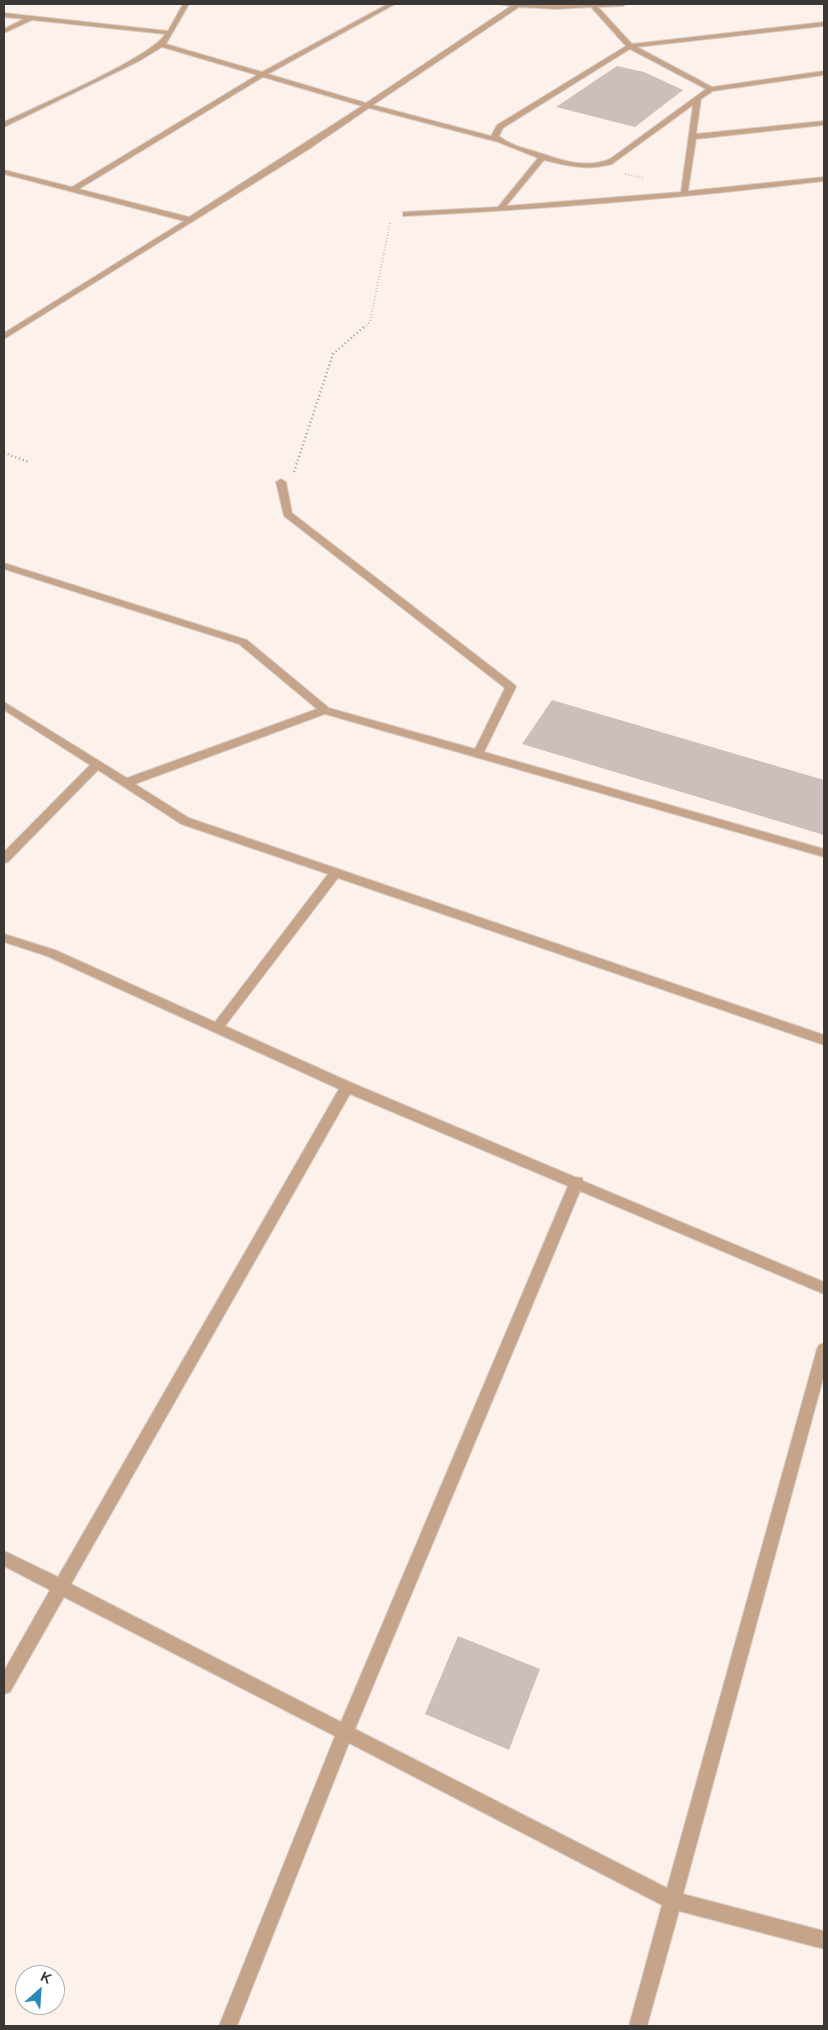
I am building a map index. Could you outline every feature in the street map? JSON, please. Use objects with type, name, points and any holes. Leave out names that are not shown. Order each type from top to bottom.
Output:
[{"type":"street","points":[[4,125],[137,60],[161,45],[186,4]]},
{"type":"street","points":[[74,189],[262,75],[392,4]]},
{"type":"street","points":[[501,4],[594,7],[623,4]]},
{"type":"street","points":[[4,336],[368,106],[518,5]]},
{"type":"street","points":[[594,7],[630,46],[711,89]]},
{"type":"street","points":[[4,15],[170,32]]},
{"type":"street","points":[[4,31],[31,18]]},
{"type":"street","points":[[498,140],[495,136],[500,127],[630,46],[824,24]]},
{"type":"street","points":[[161,45],[368,106],[498,140],[504,144],[582,166],[594,166],[613,161],[711,89],[824,73]]},
{"type":"street","points":[[685,192],[698,98]]},
{"type":"street","points":[[693,137],[824,123]]},
{"type":"street","points":[[499,210],[543,156]]},
{"type":"street","points":[[4,172],[190,220]]},
{"type":"street","points":[[406,214],[499,210],[824,179]]},
{"type":"street","points":[[281,482],[288,514],[511,686],[478,754]]},
{"type":"street","points":[[4,566],[243,642],[325,710],[824,853]]},
{"type":"street","points":[[4,705],[185,821],[824,1040]]},
{"type":"street","points":[[125,783],[325,710]]},
{"type":"street","points":[[4,859],[96,765]]},
{"type":"street","points":[[217,1028],[335,873]]},
{"type":"street","points":[[4,938],[51,953],[347,1087],[577,1182],[824,1288]]},
{"type":"street","points":[[4,1686],[347,1087]]},
{"type":"street","points":[[228,2026],[344,1734],[577,1182]]},
{"type":"street","points":[[638,2026],[824,1349]]},
{"type":"street","points":[[4,1558],[344,1734],[672,1900],[824,1940]]},
{"type":"path","points":[[594,166],[685,192]]},
{"type":"path","points":[[281,482],[295,471],[333,354],[370,322],[392,217],[406,214]]},
{"type":"path","points":[[4,453],[29,462]]},
{"type":"building","points":[[617,66],[644,72],[683,90],[635,127],[556,107]]},
{"type":"building","points":[[552,700],[824,780],[824,835],[522,744]]},
{"type":"building","points":[[458,1636],[540,1669],[509,1750],[425,1714]]}]
